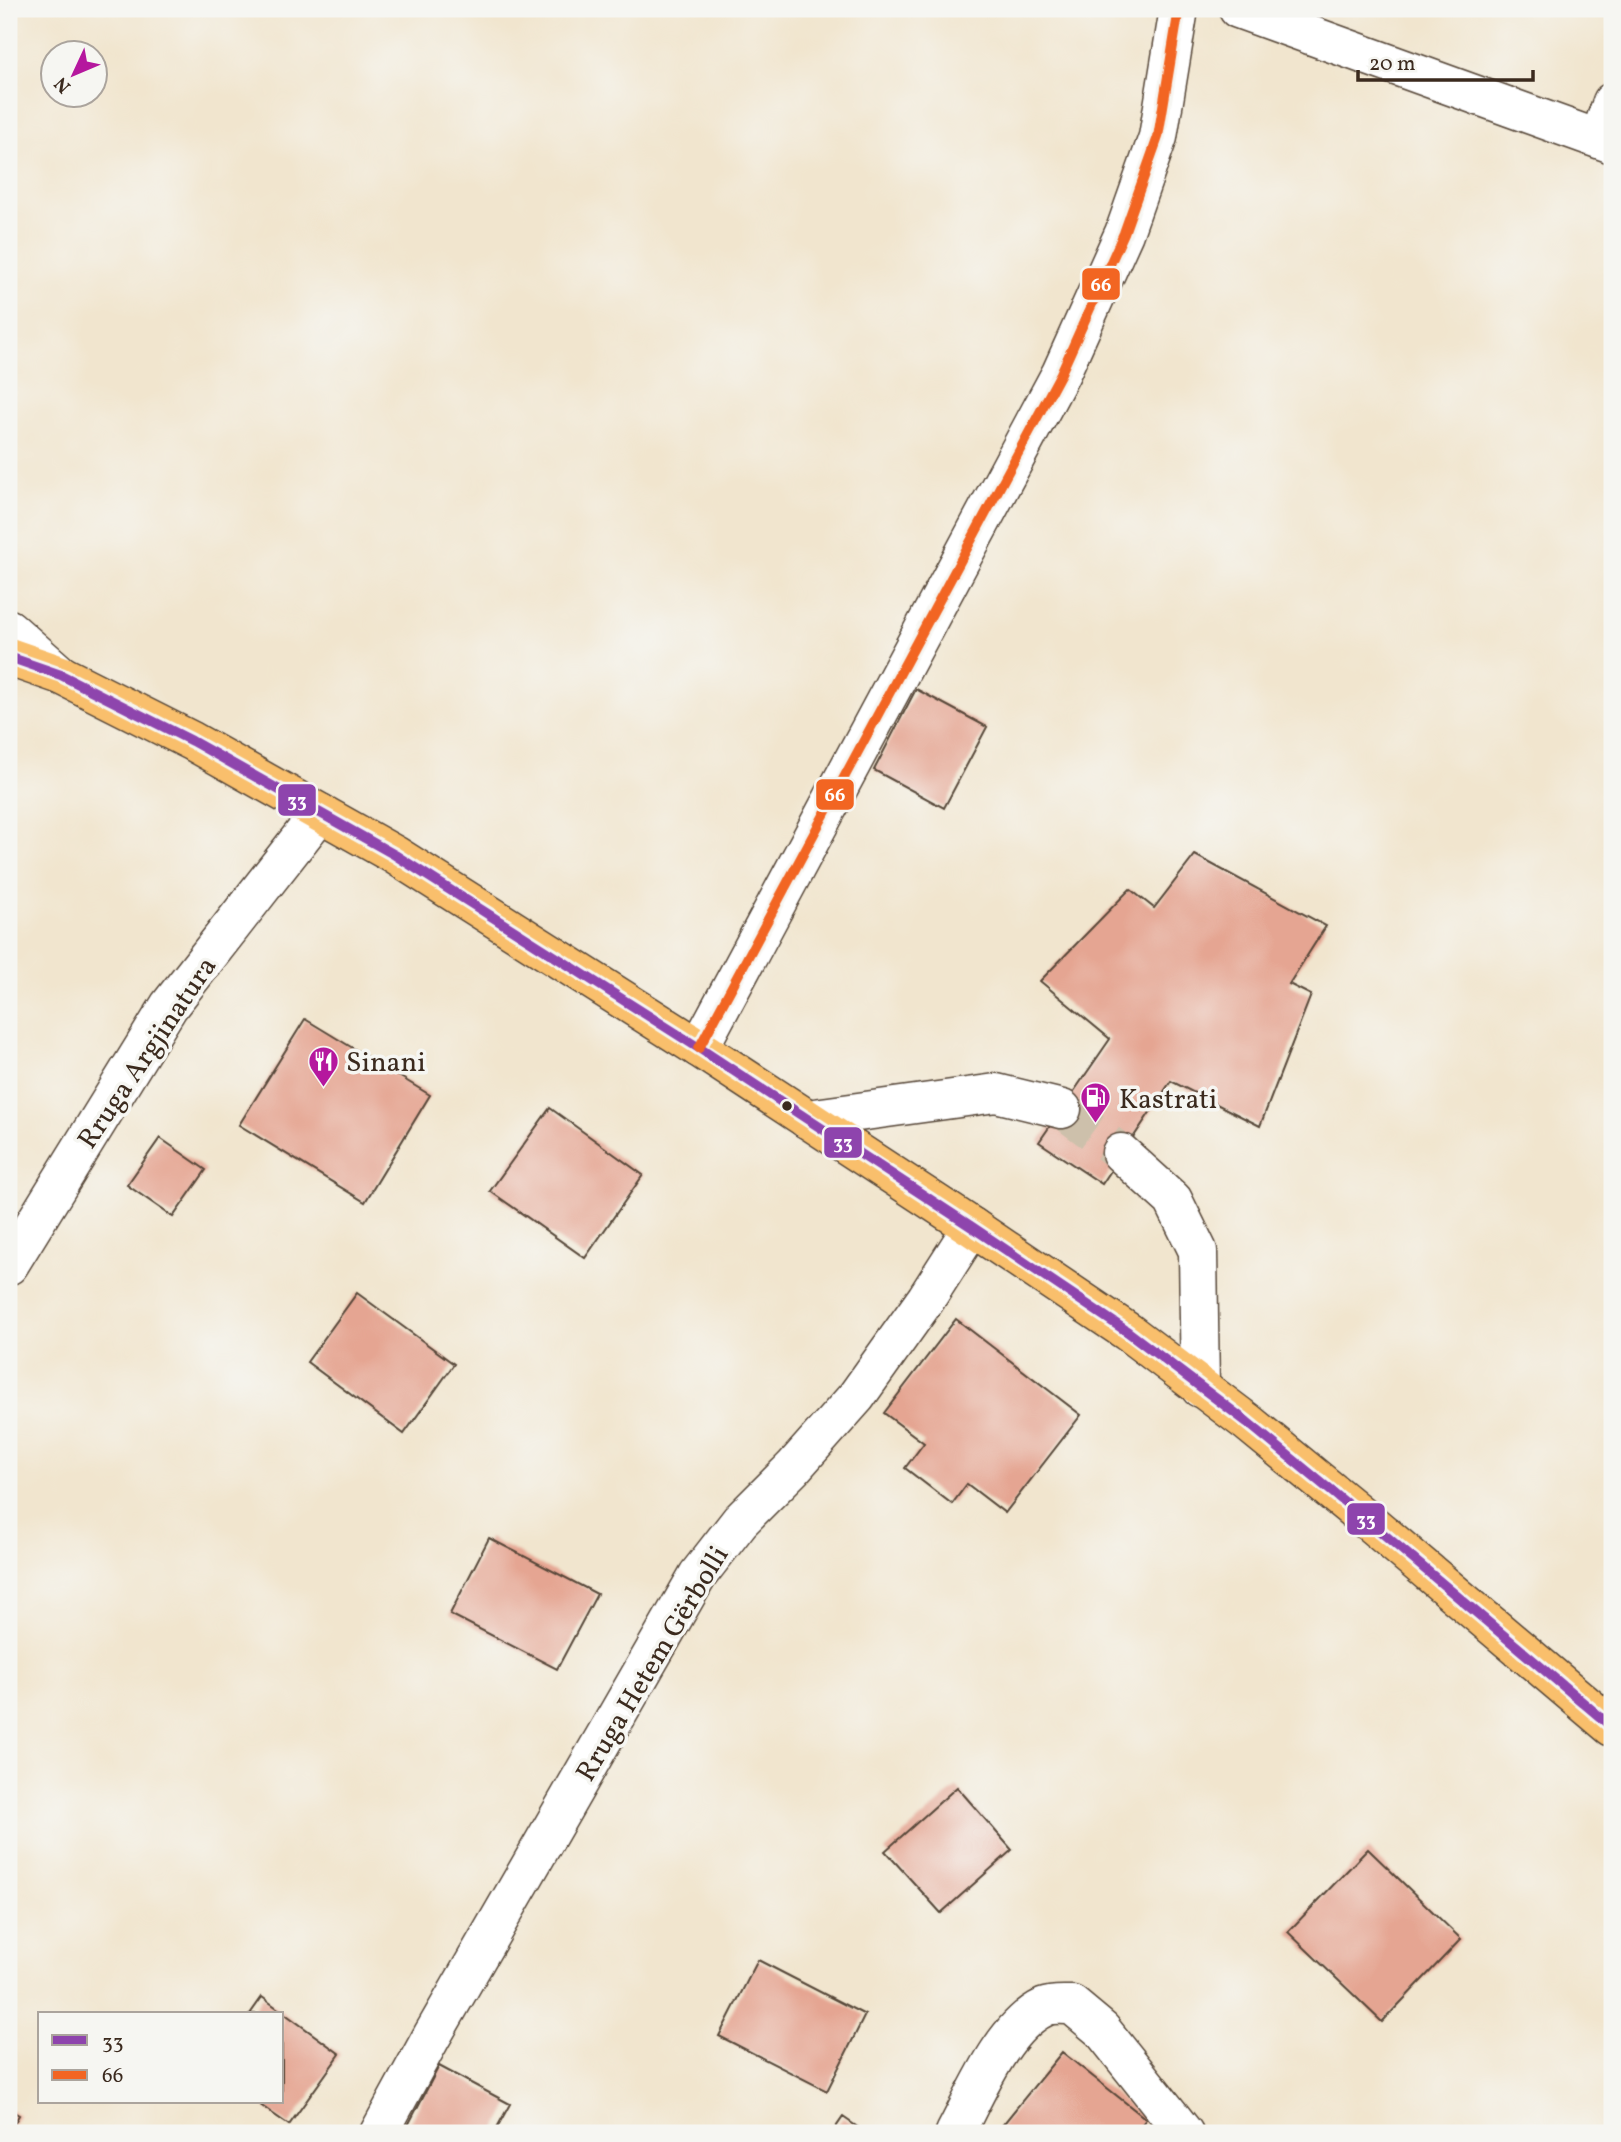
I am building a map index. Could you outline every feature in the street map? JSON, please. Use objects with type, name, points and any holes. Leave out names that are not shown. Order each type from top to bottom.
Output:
[{"type":"main road","points":[[9,657],[61,675],[192,741],[395,855],[699,1048],[972,1227],[1128,1332],[1247,1422],[1612,1727]]},
{"type":"street","points":[[699,1048],[1061,373],[1124,233],[1158,137],[1179,9]]},
{"type":"street","points":[[1238,9],[1606,141],[1612,102]]},
{"type":"street","points":[[9,629],[61,675]]},
{"type":"street","name":"Rruga Argjinatura","points":[[9,1265],[170,1006],[320,813]]},
{"type":"street","points":[[807,1119],[996,1094],[1062,1109]]},
{"type":"street","points":[[1121,1153],[1173,1200],[1198,1251],[1200,1388]]},
{"type":"street","name":"Rruga Hetem Gërbolli","points":[[379,2133],[432,2036],[698,1575],[740,1521],[793,1468],[856,1397],[926,1299],[972,1227]]},
{"type":"street","points":[[955,2133],[1004,2044],[1024,2021],[1047,2006],[1072,2005],[1102,2030],[1184,2133]]},
{"type":"building","points":[[916,689],[987,727],[944,808],[874,770]]},
{"type":"building","points":[[1195,855],[1326,926],[1289,984],[1311,995],[1260,1126],[1171,1081],[1102,1184],[1039,1142],[1110,1039],[1040,981],[1130,889],[1154,908]]},
{"type":"building","points":[[305,1019],[430,1095],[365,1202],[239,1125]]},
{"type":"building","points":[[550,1108],[643,1175],[585,1258],[490,1191]]},
{"type":"building","points":[[160,1138],[206,1170],[173,1217],[127,1185]]},
{"type":"building","points":[[357,1293],[454,1364],[404,1434],[307,1362]]},
{"type":"building","points":[[956,1319],[1081,1415],[1005,1513],[967,1484],[952,1504],[905,1468],[924,1443],[884,1413]]},
{"type":"building","points":[[489,1538],[597,1594],[557,1669],[450,1614]]},
{"type":"building","points":[[957,1787],[1012,1850],[941,1913],[885,1851]]},
{"type":"building","points":[[1368,1849],[1461,1939],[1382,2022],[1288,1932]]},
{"type":"building","points":[[758,1960],[865,2015],[827,2091],[719,2036]]},
{"type":"building","points":[[262,1997],[283,2012],[251,2012]]},
{"type":"building","points":[[284,2013],[340,2054],[289,2125],[259,2104],[284,2104]]},
{"type":"building","points":[[1062,2052],[1146,2119],[1135,2133],[996,2133]]},
{"type":"building","points":[[439,2066],[510,2104],[494,2133],[404,2133]]},
{"type":"building","points":[[9,2109],[19,2115],[9,2133]]},
{"type":"building","points":[[843,2117],[866,2133],[832,2133]]},
{"type":"tunnel","points":[[1062,1109],[1121,1153]]},
{"type":"transit line","name":"66","points":[[699,1048],[1061,373],[1124,233],[1158,137],[1179,9]]},
{"type":"transit line","name":"33","points":[[9,657],[61,675],[192,741],[395,855],[699,1048],[972,1227],[1128,1332],[1247,1422],[1612,1727]]},
{"type":"place","name":"Sinani","points":[[323,1088]]},
{"type":"place","name":"Kastrati","points":[[1096,1125]]}]
